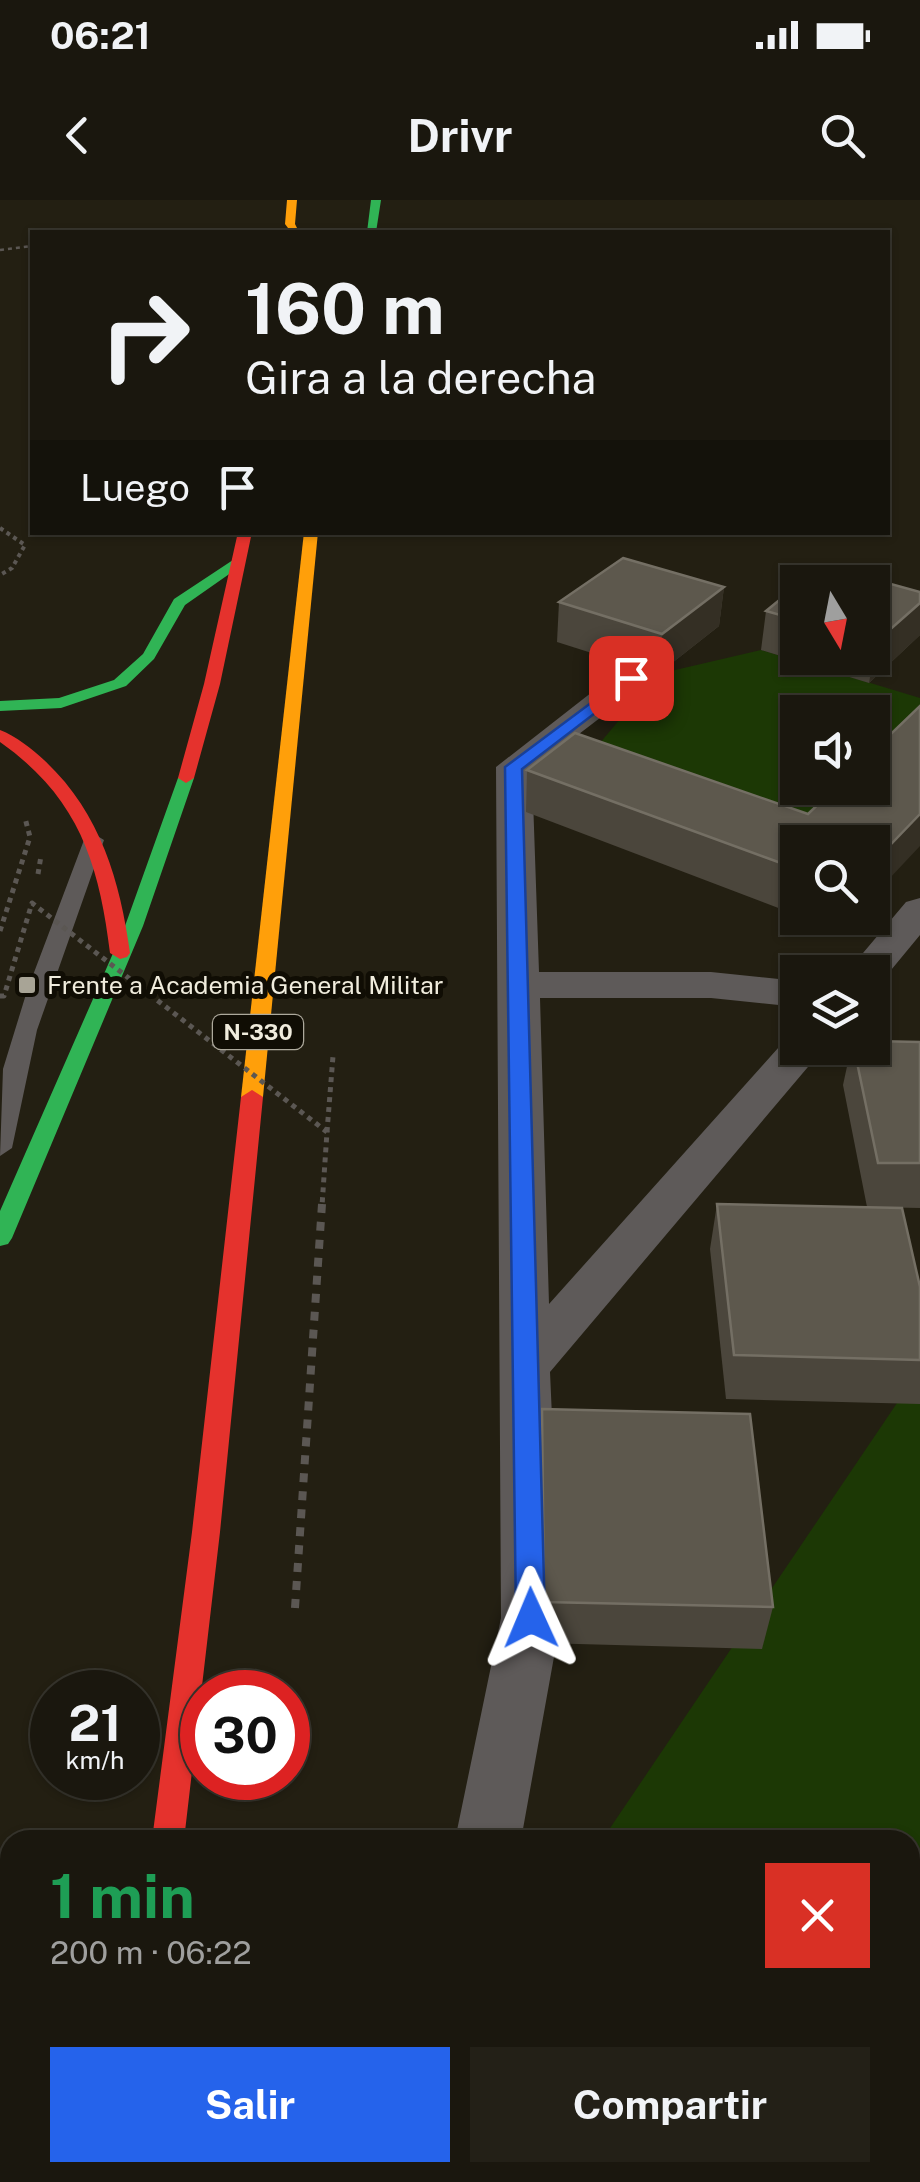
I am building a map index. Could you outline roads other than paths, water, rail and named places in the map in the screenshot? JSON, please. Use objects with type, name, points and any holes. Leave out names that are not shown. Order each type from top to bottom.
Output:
[{"type":"highway","points":[[292,200],[290,217],[294,230]]},
{"type":"highway","points":[[371,230],[376,200]]},
{"type":"highway","points":[[0,1238],[120,957],[199,732],[243,535]]},
{"type":"highway","name":"N-330","points":[[169,1830],[206,1532],[310,535]]},
{"type":"highway","points":[[0,706],[51,705],[86,697],[118,683],[146,662],[179,602],[238,563]]},
{"type":"highway","points":[[43,760],[45,731],[86,697]]},
{"type":"highway","points":[[0,735],[43,760],[73,798],[94,840],[115,908],[120,957]]},
{"type":"highway","points":[[196,1802],[206,1532]]},
{"type":"street","points":[[490,1830],[531,1618],[514,767],[631,678]]},
{"type":"street","points":[[882,955],[920,910]]},
{"type":"street","points":[[519,984],[710,985],[780,992]]},
{"type":"street","points":[[524,1367],[787,1065]]},
{"type":"lane","points":[[0,1148],[10,1086],[28,1018],[94,840]]},
{"type":"place","name":"Frente a Academia General Militar","points":[[27,985]]}]
